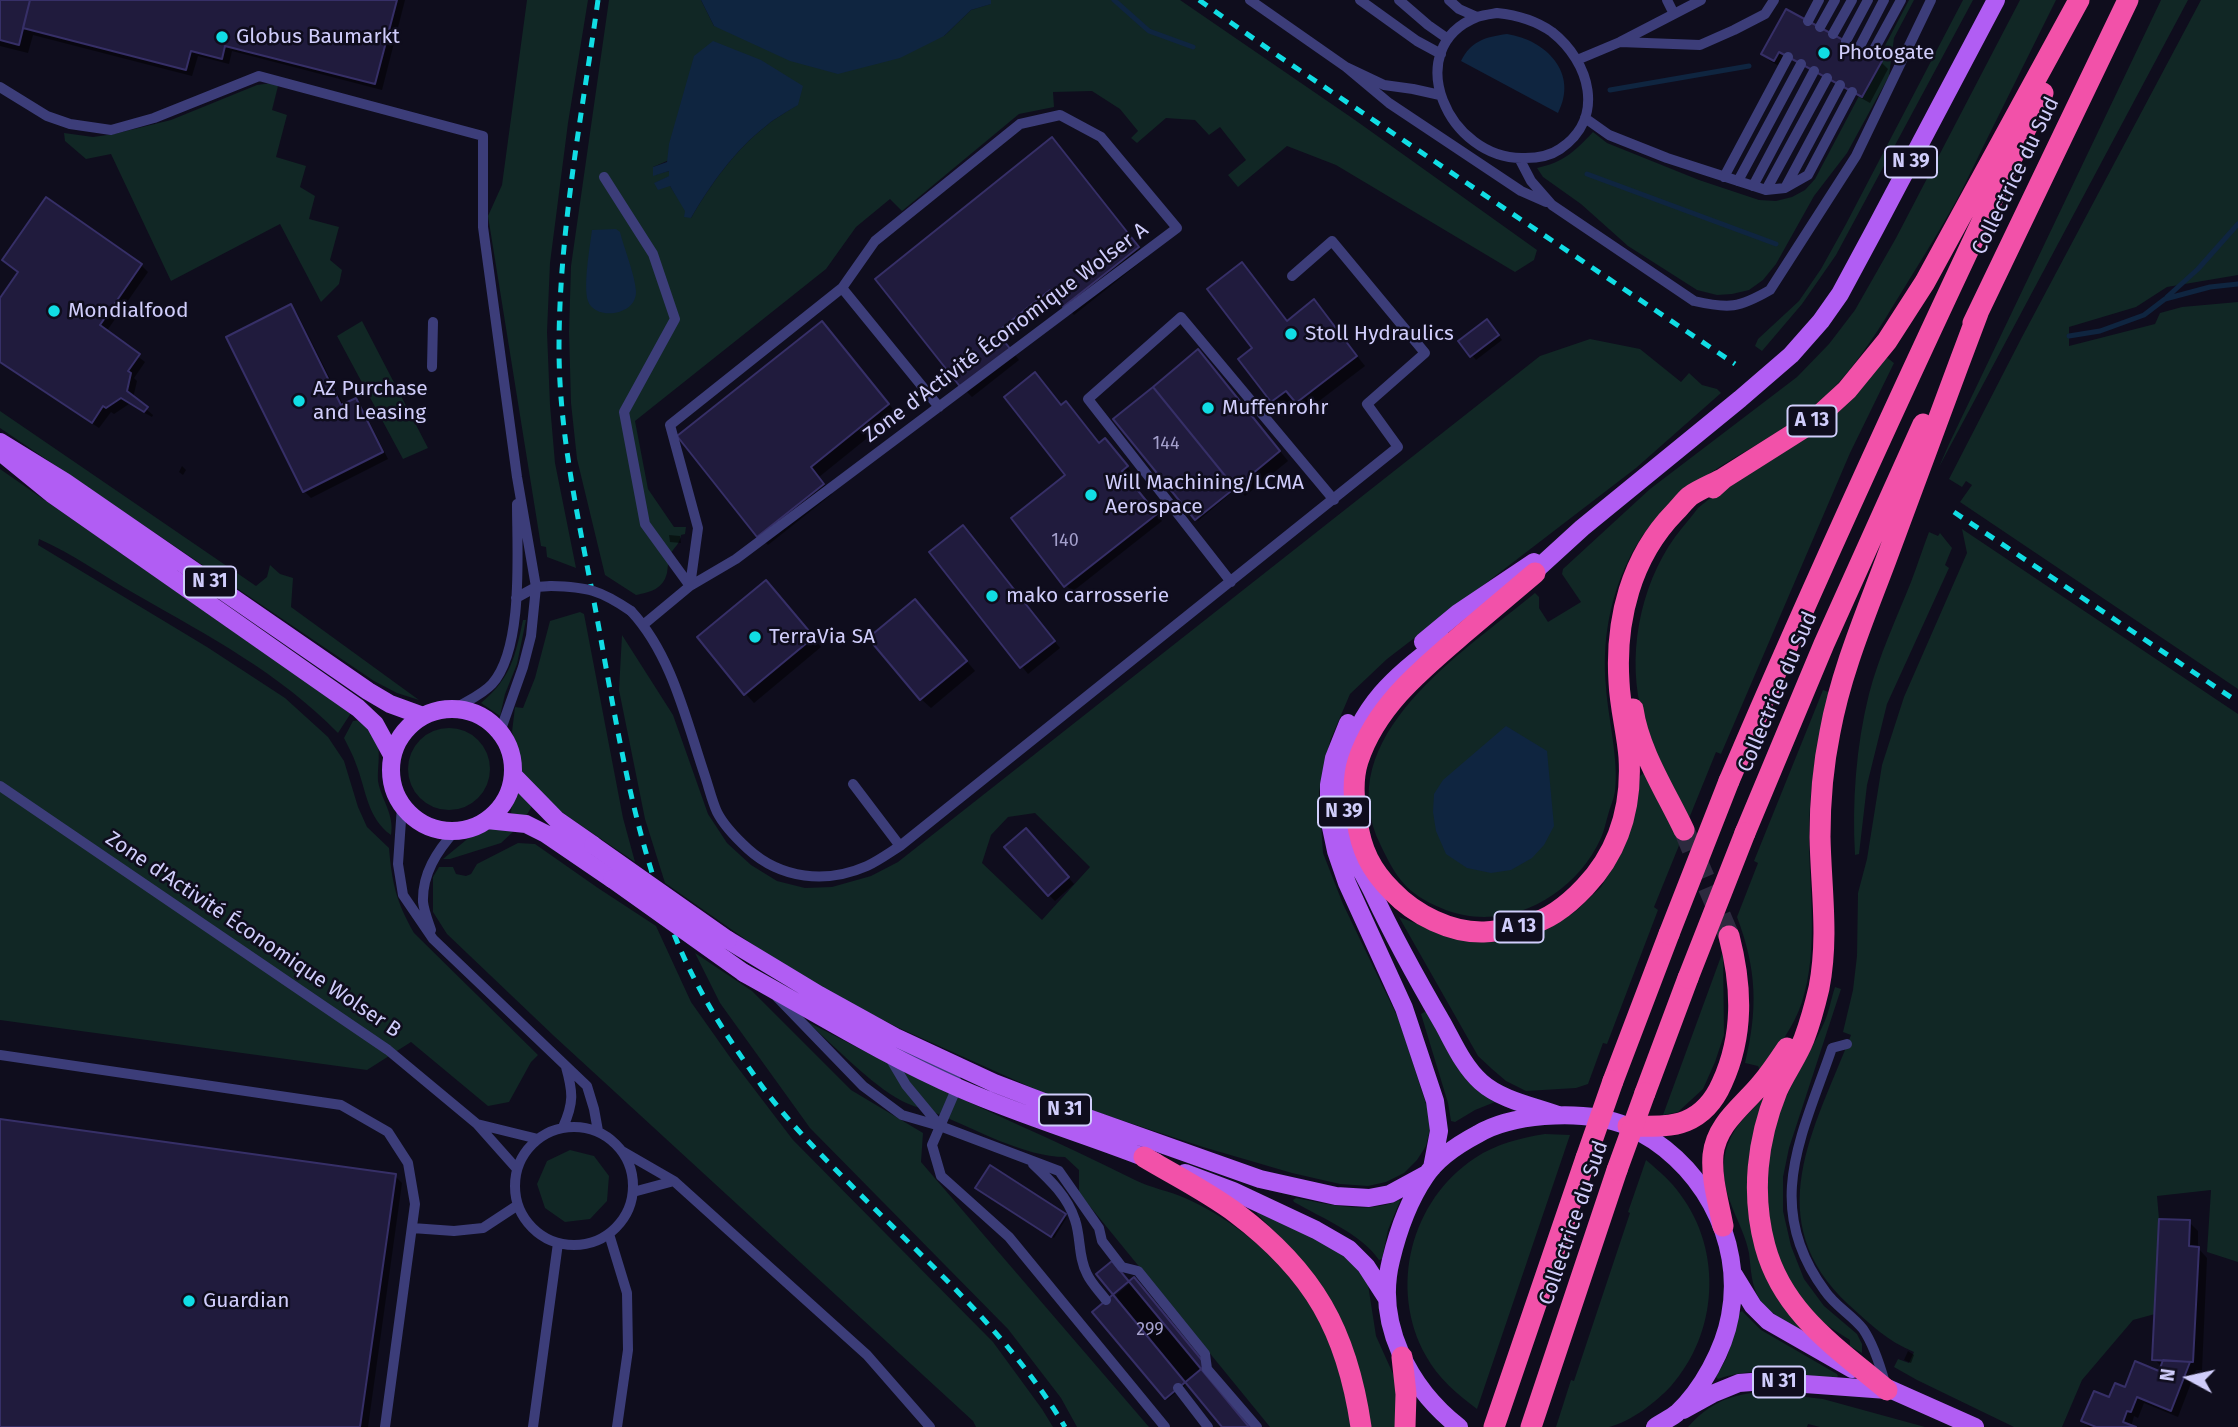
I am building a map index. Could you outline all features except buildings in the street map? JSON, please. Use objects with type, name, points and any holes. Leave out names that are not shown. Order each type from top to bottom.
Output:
[{"type":"highway","name":"A 13","points":[[1535,573],[1429,662],[1392,700],[1370,733],[1357,763],[1353,795],[1360,840],[1376,874],[1401,901],[1429,919],[1455,928],[1483,932],[1538,923],[1572,901],[1602,870],[1619,835],[1628,797],[1629,757],[1619,684],[1618,647],[1623,610],[1637,566],[1662,525],[1689,497],[1811,423],[1847,390],[1887,341],[1925,282],[2079,0]]},
{"type":"highway","name":"Collectrice du Sud","points":[[1494,1427],[1614,1081],[1729,781],[1794,629],[1924,341],[2088,0]]},
{"type":"highway","name":"Collectrice du Sud","points":[[1533,1420],[1645,1093],[1745,833],[1916,438],[2128,0]]},
{"type":"highway","points":[[1887,1390],[1796,1310],[1775,1278],[1764,1245],[1757,1178],[1768,1115],[1804,1040],[1819,990],[1826,922],[1820,838],[1821,805],[1824,766],[1839,689],[1978,313]]},
{"type":"highway","name":"A 13","points":[[1685,830],[1634,719],[1628,680],[1627,638],[1634,599],[1667,534],[1694,504],[1724,478]]},
{"type":"highway","points":[[1628,1126],[1672,1125],[1687,1121],[1700,1113],[1716,1096],[1729,1068],[1738,1033],[1737,966],[1729,936]]},
{"type":"highway","points":[[1723,1226],[1714,1173],[1713,1154],[1718,1136],[1729,1117],[1765,1080],[1796,1036],[1819,990]]},
{"type":"highway","points":[[1144,1157],[1234,1211],[1277,1247],[1303,1276],[1328,1314],[1344,1350],[1356,1391],[1361,1427]]},
{"type":"highway","points":[[1402,1357],[1406,1394],[1405,1427]]},
{"type":"main road","name":"N 39","points":[[1559,1115],[1518,1102],[1481,1082],[1465,1064],[1401,953],[1352,848],[1346,823],[1342,792],[1345,767],[1353,740],[1369,707],[1390,682],[1423,654],[1535,573],[1583,528],[1740,400],[1791,355],[1821,321],[1863,251],[1996,0]]},
{"type":"main road","name":"N 31","points":[[0,442],[65,482],[368,691],[390,704],[423,716]]},
{"type":"main road","name":"N 31","points":[[0,452],[52,494],[358,708],[375,724],[392,755]]},
{"type":"main road","name":"N 39","points":[[1429,1172],[1439,1131],[1435,1101],[1404,1008],[1347,883],[1336,850],[1329,818],[1329,785],[1334,758],[1340,740],[1364,696],[1389,670],[1458,613],[1583,528]]},
{"type":"main road","points":[[456,708],[473,712],[488,720],[500,732],[508,745],[513,775],[509,792],[500,808],[488,820],[472,828],[455,831],[435,829],[416,820],[402,806],[390,773],[392,755],[409,726],[423,716],[456,708]]},
{"type":"main road","name":"N 31","points":[[513,775],[557,820],[728,940],[895,1037],[994,1083],[1260,1179],[1336,1196],[1369,1198],[1390,1195],[1429,1172],[1458,1145],[1489,1128],[1523,1117],[1594,1117],[1628,1126],[1675,1158],[1695,1178],[1711,1201],[1723,1226],[1733,1273],[1733,1300],[1719,1352],[1706,1376],[1677,1413]]},
{"type":"main road","name":"N 31","points":[[488,820],[526,824],[546,834],[744,973],[806,1010],[888,1053],[1017,1113],[1233,1191],[1316,1230],[1349,1249],[1366,1266],[1386,1297]]},
{"type":"main road","name":"N 31","points":[[1429,1172],[1409,1203],[1398,1233],[1386,1297],[1391,1327],[1402,1357],[1419,1387],[1441,1413],[1459,1427]]},
{"type":"main road","name":"N 31","points":[[1733,1273],[1753,1306],[1769,1321],[1887,1390],[1975,1427]]},
{"type":"main road","name":"N 31","points":[[1655,1427],[1712,1394],[1739,1383],[1764,1381],[1887,1390]]},
{"type":"lane","points":[[1250,0],[1346,67],[1390,103],[1521,191],[1552,205],[1694,301],[1721,307],[1749,302],[1770,290],[1856,156],[1931,0]]},
{"type":"lane","points":[[1360,0],[1441,54]]},
{"type":"lane","points":[[1399,0],[1428,26],[1448,39]]},
{"type":"lane","points":[[1449,0],[1459,9],[1477,17]]},
{"type":"lane","points":[[1667,0],[1674,14]]},
{"type":"lane","points":[[1577,60],[1620,42],[1701,0]]},
{"type":"lane","points":[[1620,42],[1700,45],[1765,13],[1774,0]]},
{"type":"lane","points":[[1808,21],[1819,0]]},
{"type":"lane","points":[[1820,27],[1835,0]]},
{"type":"lane","points":[[1833,34],[1852,0]]},
{"type":"lane","points":[[1846,41],[1868,0]]},
{"type":"lane","points":[[1858,48],[1884,0]]},
{"type":"lane","points":[[1871,55],[1901,0]]},
{"type":"lane","points":[[1497,13],[1518,16],[1552,33],[1566,45],[1586,78],[1589,98],[1585,118],[1575,136],[1559,150],[1540,158],[1519,159],[1501,156],[1469,139],[1456,126],[1440,95],[1437,74],[1441,54],[1448,39],[1461,26],[1477,17],[1497,13]]},
{"type":"lane","points":[[1724,177],[1788,57]]},
{"type":"lane","points":[[1738,181],[1801,64]]},
{"type":"lane","points":[[1346,67],[1384,85],[1440,95]]},
{"type":"lane","points":[[1753,186],[1814,71]]},
{"type":"lane","points":[[0,87],[47,116],[70,124],[111,130],[154,118],[259,76],[483,136],[482,228],[517,477],[536,587],[531,636],[500,732]]},
{"type":"lane","points":[[1766,190],[1827,78]]},
{"type":"lane","points":[[1785,188],[1839,85]]},
{"type":"lane","points":[[1585,118],[1609,135],[1667,159],[1766,190],[1785,188],[1808,175],[1852,92]]},
{"type":"lane","name":"Zone d'Activité Économique Wolser A","points":[[643,625],[690,586],[736,559],[1177,228],[1101,137],[1060,115],[1020,124],[875,241],[842,288],[670,425],[698,528],[690,586]]},
{"type":"lane","points":[[1519,159],[1531,181],[1552,205]]},
{"type":"lane","points":[[604,177],[653,254],[675,318],[624,412],[645,524],[690,586]]},
{"type":"lane","points":[[516,598],[536,587],[581,587],[599,592],[631,611],[643,625],[669,670],[717,813],[734,837],[756,857],[781,871],[808,878],[835,875],[867,866],[900,846],[1398,447],[1367,404],[1425,353],[1332,241],[1292,276]]},
{"type":"lane","points":[[842,288],[939,407]]},
{"type":"lane","points":[[1231,582],[1088,400],[1181,317],[1334,500]]},
{"type":"lane","points":[[432,367],[433,323]]},
{"type":"lane","points":[[456,708],[492,685],[506,659],[516,598],[517,477]]},
{"type":"lane","points":[[853,784],[900,846]]},
{"type":"lane","name":"Zone d'Activité Économique Wolser B","points":[[0,786],[388,1050],[477,1124],[517,1169]]},
{"type":"lane","points":[[402,806],[398,864],[403,895],[433,939],[587,1086],[598,1131]]},
{"type":"lane","points":[[433,939],[423,902],[426,876],[437,852],[455,831]]},
{"type":"lane","points":[[765,984],[863,1086],[902,1115],[940,1126],[1059,1171],[1099,1228],[1101,1241],[1122,1267],[1138,1271],[1205,1354],[1208,1369],[1257,1427]]},
{"type":"lane","points":[[852,1013],[891,1045],[955,1076],[957,1087],[932,1145],[941,1176],[1009,1237],[1164,1427]]},
{"type":"lane","points":[[1847,1044],[1832,1048],[1791,1177],[1791,1210],[1798,1244],[1811,1273],[1830,1299],[1863,1329],[1877,1357],[1887,1390]]},
{"type":"lane","points":[[888,1053],[906,1085],[940,1126]]},
{"type":"lane","points":[[0,1055],[341,1105],[388,1132],[408,1163],[415,1204],[385,1427]]},
{"type":"lane","points":[[563,1127],[571,1109],[572,1099],[565,1064]]},
{"type":"lane","name":"Zone d'Activité Économique Wolser B","points":[[477,1124],[538,1139]]},
{"type":"lane","points":[[563,1127],[598,1131],[611,1139],[622,1151],[631,1170],[633,1192],[629,1208],[621,1222],[608,1234],[593,1242],[575,1245],[558,1243],[527,1222],[518,1205],[515,1187],[517,1169],[538,1139],[550,1132],[563,1127]]},
{"type":"lane","points":[[622,1151],[674,1181],[867,1355],[930,1427]]},
{"type":"lane","points":[[1028,1160],[1064,1197],[1076,1221],[1086,1274],[1107,1300]]},
{"type":"lane","points":[[633,1192],[674,1181]]},
{"type":"lane","points":[[412,1228],[454,1231],[483,1228],[518,1205]]},
{"type":"lane","points":[[608,1234],[627,1293],[628,1350],[618,1427]]},
{"type":"lane","points":[[533,1427],[558,1243]]},
{"type":"lane","points":[[1178,1388],[1208,1427]]},
{"type":"green space","points":[[527,0],[588,0],[568,123],[550,263],[547,332],[555,463],[576,568],[547,557],[546,547],[541,546],[488,216],[502,185]]},
{"type":"green space","points":[[609,0],[701,0],[714,26],[944,36],[971,10],[990,4],[991,0],[1180,0],[1537,250],[1534,260],[1515,272],[1336,165],[1287,146],[1238,187],[1228,175],[1246,160],[1220,127],[1209,135],[1195,120],[1166,118],[1137,143],[1131,138],[1138,131],[1120,109],[1092,91],[1053,92],[1054,107],[1019,114],[902,211],[890,199],[856,227],[826,269],[635,421],[648,489],[674,527],[686,527],[685,534],[681,535],[670,555],[663,583],[651,591],[636,595],[605,575],[577,459],[571,403],[571,266]],"holes":[[[797,105],[770,123],[733,157],[691,218],[670,186],[655,183],[670,176],[669,171],[654,175],[653,167]]]},
{"type":"green space","points":[[1909,0],[1914,0],[1894,38],[1889,76],[1847,153],[1814,196],[1776,264],[1763,280],[1749,290],[1717,295],[1697,290],[1628,246],[1581,204],[1543,177],[1537,168],[1568,155],[1593,132],[1607,143],[1699,180],[1759,200],[1776,201],[1792,197],[1805,190],[1815,179],[1859,96],[1863,97],[1882,62],[1878,59]]},
{"type":"green space","points":[[1963,0],[1973,0],[1836,255],[1802,304],[1762,351],[1755,346],[1758,339],[1799,301],[1821,269]]},
{"type":"green space","points":[[2020,0],[2056,0],[1957,199],[1869,344],[1841,380],[1815,405],[1699,481],[1672,503],[1648,529],[1628,561],[1608,622],[1605,654],[1607,699],[1616,766],[1615,791],[1602,835],[1589,859],[1555,894],[1512,914],[1488,917],[1465,915],[1441,908],[1419,897],[1404,884],[1392,868],[1381,846],[1369,806],[1372,769],[1387,734],[1411,701],[1441,670],[1535,593],[1539,597],[1539,608],[1548,622],[1581,602],[1562,574],[1563,569],[1650,489],[1797,377],[1829,344],[1855,310],[1896,238]]},
{"type":"green space","points":[[2161,0],[2188,0],[1939,467],[1949,444]]},
{"type":"green space","points":[[2201,0],[2238,0],[2238,275],[2167,287],[2136,307],[2069,327],[2069,346],[2155,324],[2160,313],[2182,307],[2238,302],[2238,689],[1960,502],[1972,485],[1966,481],[1962,487],[1949,479]]},
{"type":"green space","points":[[279,82],[272,110],[287,115],[276,157],[306,166],[300,187],[315,196],[309,219],[339,227],[330,260],[342,270],[339,284],[321,302],[280,224],[171,281],[111,154],[86,159],[65,141],[64,133],[93,137],[114,134],[171,120],[257,85]]},
{"type":"green space","points":[[362,321],[428,448],[403,459],[337,336]]},
{"type":"green space","points":[[1590,339],[1640,349],[1681,382],[1689,373],[1702,385],[1717,389],[1721,393],[1636,468],[1387,659],[1350,694],[1330,741],[1319,792],[1323,853],[1343,904],[1399,1020],[1428,1110],[1430,1129],[1426,1146],[1404,1173],[1386,1182],[1368,1186],[1340,1184],[1203,1147],[1057,1099],[899,1028],[825,991],[775,960],[665,883],[645,819],[619,690],[622,635],[673,715],[708,814],[727,843],[751,865],[777,881],[805,888],[832,887],[871,876],[898,862],[1540,356]],"holes":[[[1035,813],[1090,867],[1042,920],[982,863],[991,835],[1008,817]]]},
{"type":"green space","points":[[1885,356],[1894,363],[1850,453],[1721,754],[1716,752],[1688,821],[1653,744],[1638,695],[1636,648],[1639,624],[1652,578],[1675,537],[1698,508]]},
{"type":"green space","points":[[0,411],[256,586],[267,577],[270,565],[280,574],[293,578],[291,607],[419,700],[397,693],[374,681],[0,428]]},
{"type":"green space","points":[[0,469],[351,713],[338,733],[292,692],[242,657],[39,539],[38,545],[207,647],[285,698],[328,737],[344,761],[367,827],[389,848],[396,892],[414,933],[538,1055],[531,1062],[509,1102],[488,1106],[411,1042],[367,1070],[0,1020]]},
{"type":"green space","points":[[1962,529],[2238,714],[2238,1262],[2207,1252],[2211,1190],[2157,1196],[2159,1219],[2155,1314],[2133,1320],[2082,1380],[2062,1427],[2014,1427],[1894,1367],[1898,1359],[1909,1363],[1914,1352],[1895,1343],[1872,1325],[1849,1305],[1821,1273],[1806,1240],[1800,1207],[1802,1174],[1810,1140],[1851,1035],[1843,1032],[1853,990],[1857,956],[1858,893],[1867,859],[1882,765],[1904,697],[1967,553]]},
{"type":"green space","points":[[1929,532],[1938,536],[1940,533],[1952,548],[1945,565],[1949,568],[1887,704],[1867,785],[1859,854],[1855,855],[1856,774],[1869,694]]},
{"type":"green space","points":[[580,612],[584,614],[623,818],[635,862],[557,809],[532,806],[525,818],[511,813],[520,780],[520,756],[512,732],[515,707],[523,708],[535,678],[550,621]]},
{"type":"green space","points":[[523,620],[526,620],[517,664],[500,716],[481,703],[505,676]]},
{"type":"green space","points":[[1823,690],[1831,693],[1818,746],[1810,800],[1812,941],[1807,982],[1794,1020],[1761,1072],[1758,1066],[1745,1063],[1752,1025],[1753,990],[1749,955],[1737,917],[1758,863],[1754,861]]},
{"type":"green space","points":[[360,720],[377,742],[378,781],[391,821],[391,835],[372,812],[355,761],[344,738],[353,721]]},
{"type":"green space","points":[[441,728],[457,728],[472,735],[483,746],[490,761],[487,785],[478,798],[457,810],[441,810],[426,803],[415,792],[408,777],[408,761],[415,746],[426,735]]},
{"type":"green space","points":[[1644,773],[1680,843],[1654,907],[1658,910],[1607,1044],[1603,1043],[1588,1084],[1576,1088],[1526,1091],[1506,1081],[1478,1056],[1399,917],[1431,929],[1547,929],[1576,911],[1601,887],[1621,853],[1632,819],[1637,778]]},
{"type":"green space","points":[[495,828],[515,830],[501,843],[443,859],[471,836]]},
{"type":"green space","points":[[518,843],[535,844],[656,926],[691,1002],[793,1140],[993,1342],[1053,1427],[976,1427],[973,1421],[554,1036],[447,934],[433,912],[433,877],[439,867],[453,867],[456,874],[466,876],[471,874],[477,864]]},
{"type":"green space","points":[[1723,951],[1724,1035],[1715,1062],[1703,1089],[1678,1112],[1663,1115]]},
{"type":"green space","points":[[695,953],[752,991],[851,1090],[923,1133],[921,1162],[1149,1427],[1077,1427],[1061,1398],[1008,1329],[810,1128],[720,1003]]},
{"type":"green space","points":[[1835,987],[1841,989],[1789,1148],[1783,1177],[1783,1211],[1791,1246],[1804,1279],[1824,1306],[1857,1334],[1862,1344],[1862,1353],[1850,1346],[1850,1340],[1804,1304],[1780,1262],[1768,1215],[1768,1167],[1777,1120],[1824,1023]]},
{"type":"green space","points":[[1426,1011],[1495,1100],[1455,1122],[1451,1121],[1421,1014]]},
{"type":"green space","points":[[806,1021],[930,1084],[1135,1180],[1200,1205],[1242,1232],[1268,1253],[1291,1277],[1314,1310],[1332,1348],[1351,1427],[1270,1427],[1079,1193],[1079,1170],[1065,1157],[1017,1147],[902,1101],[865,1075]]},
{"type":"green space","points":[[1767,1094],[1752,1215],[1813,1336],[1777,1316],[1757,1295],[1747,1243],[1725,1186],[1724,1160],[1731,1137],[1745,1117]]},
{"type":"green space","points":[[1545,1134],[1570,1135],[1477,1409],[1436,1371],[1415,1330],[1409,1302],[1408,1275],[1412,1247],[1421,1221],[1435,1197],[1453,1176],[1491,1149]]},
{"type":"green space","points":[[570,1150],[594,1156],[609,1176],[607,1201],[590,1219],[565,1222],[545,1208],[537,1184],[547,1161]]},
{"type":"green space","points":[[1646,1160],[1669,1180],[1680,1194],[1694,1216],[1703,1241],[1709,1292],[1706,1317],[1698,1342],[1687,1365],[1671,1386],[1635,1416],[1609,1427],[1556,1427],[1571,1380],[1574,1381]]},
{"type":"green space","points":[[1296,1198],[1361,1208],[1399,1200],[1388,1230],[1382,1259],[1379,1260],[1363,1242],[1294,1202]]},
{"type":"green space","points":[[1258,1209],[1351,1258],[1367,1278],[1376,1336],[1394,1376],[1399,1399],[1397,1427],[1370,1427],[1292,1249],[1257,1214]]},
{"type":"green space","points":[[1742,1311],[1761,1330],[1837,1374],[1836,1379],[1791,1373],[1747,1372],[1718,1379],[1716,1377],[1727,1357],[1739,1313]]},
{"type":"green space","points":[[1762,1392],[1823,1399],[1925,1427],[1820,1427],[1808,1424],[1807,1427],[1688,1427],[1721,1401]]},
{"type":"water","points":[[701,0],[991,0],[991,4],[971,10],[944,36],[900,58],[838,74],[790,61],[714,26]]},
{"type":"water","points":[[1507,34],[1534,43],[1555,61],[1564,85],[1558,113],[1461,61],[1479,41]]},
{"type":"water","points":[[713,41],[761,60],[803,86],[798,105],[754,136],[733,157],[691,218],[684,217],[685,211],[670,186],[658,190],[654,183],[669,176],[669,171],[653,176],[653,167],[667,162],[669,144],[694,56]]},
{"type":"water","points":[[616,229],[620,232],[636,291],[630,306],[615,313],[607,313],[592,307],[588,301],[586,286],[589,256],[592,230]]},
{"type":"water","points":[[1506,726],[1547,751],[1554,826],[1544,845],[1532,858],[1511,870],[1491,873],[1467,868],[1446,854],[1436,831],[1434,794],[1443,780]]},
{"type":"waterway","points":[[1114,0],[1149,31],[1193,47]]},
{"type":"waterway","points":[[1610,90],[1749,66]]},
{"type":"waterway","points":[[1587,174],[1776,244]]},
{"type":"waterway","points":[[2167,297],[2198,269],[2238,224]]},
{"type":"waterway","points":[[2069,336],[2100,331],[2144,315],[2165,299],[2210,287],[2238,284]]},
{"type":"tunnel","points":[[1684,830],[1729,936]]},
{"type":"railway","points":[[598,0],[563,260],[559,348],[562,413],[571,478],[618,734],[637,817],[661,899],[676,939],[705,998],[764,1089],[813,1146],[991,1327],[1042,1392],[1065,1427]]},
{"type":"railway","points":[[1199,0],[1735,364]]},
{"type":"railway","points":[[1954,512],[2238,702]]},
{"type":"place","name":"Globus Baumarkt","points":[[222,37]]},
{"type":"place","name":"Photogate","points":[[1824,53]]},
{"type":"place","name":"Mondialfood","points":[[54,311]]},
{"type":"place","name":"Stoll Hydraulics","points":[[1291,334]]},
{"type":"place","name":"AZ Purchase and Leasing","points":[[299,401]]},
{"type":"place","name":"Muffenrohr","points":[[1208,408]]},
{"type":"place","name":"Will Machining/LCMA Aerospace","points":[[1091,495]]},
{"type":"place","name":"mako carrosserie","points":[[992,596]]},
{"type":"place","name":"TerraVia SA","points":[[755,637]]},
{"type":"place","name":"Guardian","points":[[189,1301]]}]
